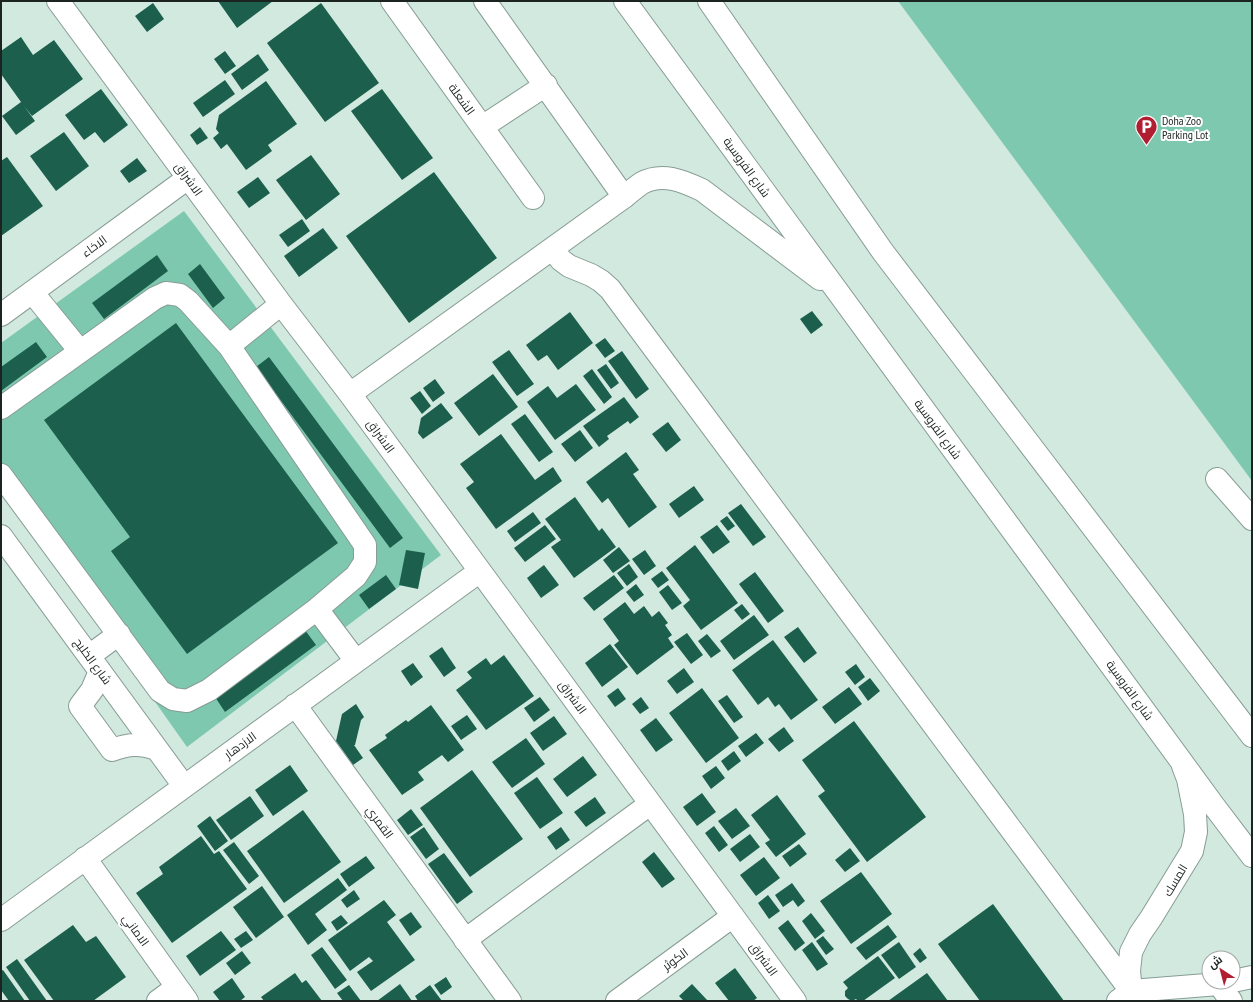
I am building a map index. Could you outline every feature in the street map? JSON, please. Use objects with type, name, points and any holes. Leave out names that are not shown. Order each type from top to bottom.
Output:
[{"type":"main road","name":"الاشراق","points":[[58,1],[281,304],[350,394],[795,1001]]},
{"type":"main road","name":"الشعلة","points":[[392,1],[533,198]]},
{"type":"main road","points":[[485,1],[546,85],[633,190]]},
{"type":"main road","name":"شارع الفروسية","points":[[625,1],[1252,856]]},
{"type":"main road","points":[[709,1],[884,252],[1252,736]]},
{"type":"main road","points":[[482,127],[546,85]]},
{"type":"main road","name":"الاخاء","points":[[1,315],[188,178]]},
{"type":"main road","points":[[350,394],[633,190],[650,180],[660,178],[674,179],[702,190],[839,293]]},
{"type":"main road","points":[[553,248],[561,260],[569,266],[591,275],[610,289],[1124,996],[1201,989]]},
{"type":"main road","points":[[32,292],[80,351]]},
{"type":"main road","points":[[1,408],[155,298],[166,293],[180,295],[188,301],[229,346],[365,545],[365,562],[356,576],[317,609],[209,690],[187,701],[173,699],[160,691],[1,475]]},
{"type":"main road","points":[[229,346],[281,304]]},
{"type":"main road","points":[[1217,479],[1252,519]]},
{"type":"main road","name":"شارع الخليج","points":[[1,536],[184,786]]},
{"type":"main road","name":"الازدهار","points":[[1,920],[480,571]]},
{"type":"main road","points":[[317,609],[356,661]]},
{"type":"main road","points":[[119,634],[94,664],[92,690],[80,706],[112,750],[134,744],[156,748]]},
{"type":"main road","name":"القمري","points":[[295,705],[510,1001]]},
{"type":"main road","name":"المسك","points":[[1124,996],[1131,952],[1140,934],[1152,918],[1192,851],[1196,832],[1195,814],[1188,779],[1182,762]]},
{"type":"main road","points":[[465,940],[650,804]]},
{"type":"main road","name":"الاماني","points":[[85,858],[182,994]]},
{"type":"main road","name":"الكوثر","points":[[617,1001],[733,916]]},
{"type":"main road","points":[[1241,982],[1252,977]]},
{"type":"main road","points":[[158,1001],[182,994]]},
{"type":"green space","points":[[898,1],[1252,1],[1252,481],[1213,428]]},
{"type":"green space","points":[[184,211],[441,555],[187,747],[1,484],[1,343]]},
{"type":"building","points":[[218,1],[273,1],[237,28]]},
{"type":"building","points":[[153,3],[164,19],[147,32],[135,16]]},
{"type":"building","points":[[321,3],[379,83],[325,122],[267,43]]},
{"type":"building","points":[[21,37],[33,55],[54,40],[83,79],[32,116],[24,106],[35,121],[16,135],[2,116],[21,102],[1,74],[1,51]]},
{"type":"building","points":[[225,51],[236,66],[225,74],[214,59]]},
{"type":"building","points":[[258,54],[269,70],[242,90],[231,74]]},
{"type":"building","points":[[225,80],[235,94],[203,117],[193,103]]},
{"type":"building","points":[[266,81],[297,124],[268,145],[272,151],[246,170],[227,144],[221,149],[213,138],[219,133],[216,129],[219,115]]},
{"type":"building","points":[[101,89],[128,125],[104,143],[95,132],[84,140],[65,115]]},
{"type":"building","points":[[382,89],[433,158],[402,180],[351,111]]},
{"type":"building","points":[[200,127],[208,138],[197,145],[190,135]]},
{"type":"building","points":[[64,132],[89,166],[56,191],[30,156]]},
{"type":"building","points":[[311,155],[340,194],[306,220],[276,180]]},
{"type":"building","points":[[7,157],[43,206],[1,236],[1,161]]},
{"type":"building","points":[[137,158],[147,171],[129,183],[120,171]]},
{"type":"building","points":[[434,172],[497,258],[409,323],[346,236]]},
{"type":"building","points":[[258,177],[270,193],[249,208],[237,192]]},
{"type":"building","points":[[302,219],[310,231],[288,247],[279,235]]},
{"type":"building","points":[[323,228],[338,248],[299,277],[284,256]]},
{"type":"building","points":[[157,255],[168,271],[104,319],[92,303]]},
{"type":"building","points":[[200,264],[225,298],[213,308],[188,274]]},
{"type":"building","points":[[812,311],[823,325],[811,334],[800,319]]},
{"type":"building","points":[[570,312],[593,343],[558,370],[547,355],[538,361],[526,345]]},
{"type":"building","points":[[176,323],[338,543],[187,654],[111,551],[130,537],[44,420]]},
{"type":"building","points":[[605,338],[615,351],[605,358],[595,345]]},
{"type":"building","points":[[36,342],[47,357],[1,391],[1,367]]},
{"type":"building","points":[[509,350],[534,384],[517,396],[492,362]]},
{"type":"building","points":[[622,351],[649,389],[636,399],[608,361]]},
{"type":"building","points":[[269,357],[403,538],[390,548],[256,367]]},
{"type":"building","points":[[606,364],[619,383],[611,389],[597,370]]},
{"type":"building","points":[[592,369],[612,397],[604,404],[583,376]]},
{"type":"building","points":[[493,374],[518,407],[479,436],[454,403]]},
{"type":"building","points":[[435,379],[445,393],[433,402],[423,388]]},
{"type":"building","points":[[576,384],[596,410],[555,440],[527,402],[548,386],[557,398]]},
{"type":"building","points":[[420,391],[431,406],[422,414],[410,398]]},
{"type":"building","points":[[624,397],[639,417],[630,424],[628,421],[607,436],[609,439],[599,447],[583,426]]},
{"type":"building","points":[[441,403],[453,418],[423,439],[418,433],[421,418]]},
{"type":"building","points":[[525,414],[553,452],[539,462],[511,424]]},
{"type":"building","points":[[668,422],[681,440],[666,452],[652,434]]},
{"type":"building","points":[[580,430],[593,448],[575,462],[561,444]]},
{"type":"building","points":[[501,434],[535,480],[553,467],[562,481],[496,529],[466,488],[474,482],[460,464]]},
{"type":"building","points":[[626,452],[639,470],[633,474],[657,507],[629,528],[608,498],[602,503],[586,482]]},
{"type":"building","points":[[694,486],[704,500],[679,518],[669,504]]},
{"type":"building","points":[[575,497],[599,531],[602,528],[616,547],[574,578],[551,547],[561,540],[545,519]]},
{"type":"building","points":[[741,504],[766,537],[753,546],[728,513]]},
{"type":"building","points":[[533,512],[541,523],[515,542],[507,531]]},
{"type":"building","points":[[727,516],[735,526],[728,531],[720,521]]},
{"type":"building","points":[[545,525],[556,539],[525,562],[514,548]]},
{"type":"building","points":[[717,525],[730,542],[713,554],[700,537]]},
{"type":"building","points":[[695,545],[738,603],[701,630],[683,606],[690,600],[666,568]]},
{"type":"building","points":[[619,547],[630,561],[613,573],[603,560]]},
{"type":"building","points":[[406,550],[425,553],[418,589],[399,585]]},
{"type":"building","points":[[645,550],[656,566],[644,575],[632,559]]},
{"type":"building","points":[[629,564],[638,577],[627,586],[617,573]]},
{"type":"building","points":[[544,565],[559,585],[541,598],[527,578]]},
{"type":"building","points":[[662,571],[669,580],[658,588],[651,579]]},
{"type":"building","points":[[755,572],[784,611],[768,623],[739,584]]},
{"type":"building","points":[[386,575],[396,589],[369,609],[359,595]]},
{"type":"building","points":[[614,575],[624,588],[594,611],[583,598]]},
{"type":"building","points":[[636,584],[644,595],[634,602],[626,592]]},
{"type":"building","points":[[668,585],[682,603],[672,610],[659,592]]},
{"type":"building","points":[[625,602],[634,614],[644,606],[652,617],[659,611],[668,623],[665,625],[672,635],[668,638],[674,647],[637,675],[614,645],[619,641],[603,619]]},
{"type":"building","points":[[742,604],[750,614],[742,620],[734,610]]},
{"type":"building","points":[[754,615],[769,635],[734,660],[720,641]]},
{"type":"building","points":[[798,627],[817,653],[804,663],[784,637]]},
{"type":"building","points":[[305,630],[316,645],[225,712],[215,697]]},
{"type":"building","points":[[687,633],[703,655],[691,664],[674,642]]},
{"type":"building","points":[[707,634],[721,651],[711,658],[698,641]]},
{"type":"building","points":[[773,640],[818,700],[791,720],[779,704],[775,707],[768,697],[758,705],[732,670]]},
{"type":"building","points":[[610,644],[628,667],[602,687],[585,663]]},
{"type":"building","points":[[442,647],[456,668],[444,677],[429,656]]},
{"type":"building","points":[[504,655],[534,696],[486,730],[456,690],[472,678],[467,672],[486,658],[491,665]]},
{"type":"building","points":[[413,663],[423,677],[411,686],[401,671]]},
{"type":"building","points":[[856,664],[865,677],[855,685],[845,672]]},
{"type":"building","points":[[684,668],[694,682],[677,694],[667,681]]},
{"type":"building","points":[[870,678],[880,691],[868,701],[858,687]]},
{"type":"building","points":[[849,687],[862,704],[835,724],[822,707]]},
{"type":"building","points":[[618,688],[626,699],[615,707],[607,696]]},
{"type":"building","points":[[702,688],[739,738],[706,763],[669,713]]},
{"type":"building","points":[[727,695],[743,717],[734,723],[718,701]]},
{"type":"building","points":[[540,697],[550,710],[534,722],[524,708]]},
{"type":"building","points":[[641,697],[649,708],[640,714],[632,704]]},
{"type":"building","points":[[356,704],[364,717],[361,720],[354,745],[363,758],[353,765],[336,741],[342,714]]},
{"type":"building","points":[[431,705],[464,750],[448,762],[442,755],[418,772],[424,780],[402,795],[369,750],[387,738],[385,735],[406,720],[408,722]]},
{"type":"building","points":[[467,715],[477,729],[461,740],[451,726]]},
{"type":"building","points":[[554,716],[567,734],[543,751],[530,733]]},
{"type":"building","points":[[656,718],[673,740],[656,752],[640,730]]},
{"type":"building","points":[[854,721],[926,817],[867,862],[818,796],[825,791],[802,760]]},
{"type":"building","points":[[784,727],[794,741],[779,752],[768,739]]},
{"type":"building","points":[[756,733],[764,743],[746,757],[738,746]]},
{"type":"building","points":[[526,738],[545,764],[512,788],[492,762]]},
{"type":"building","points":[[734,751],[741,761],[728,771],[721,761]]},
{"type":"building","points":[[583,756],[597,775],[567,797],[553,779]]},
{"type":"building","points":[[290,765],[308,791],[273,816],[255,790]]},
{"type":"building","points":[[716,766],[725,778],[711,789],[702,776]]},
{"type":"building","points":[[472,770],[523,839],[470,877],[420,808]]},
{"type":"building","points":[[537,777],[563,813],[540,829],[514,793]]},
{"type":"building","points":[[702,793],[716,812],[697,826],[683,807]]},
{"type":"building","points":[[777,795],[806,834],[776,857],[765,843],[770,840],[751,815]]},
{"type":"building","points":[[250,796],[264,816],[231,840],[216,820]]},
{"type":"building","points":[[595,797],[606,813],[586,827],[574,812]]},
{"type":"building","points":[[736,808],[750,826],[732,839],[718,821]]},
{"type":"building","points":[[411,809],[423,825],[408,835],[397,820]]},
{"type":"building","points":[[303,810],[341,862],[284,903],[247,851]]},
{"type":"building","points":[[210,816],[228,841],[215,851],[197,826]]},
{"type":"building","points":[[714,826],[728,845],[719,852],[705,833]]},
{"type":"building","points":[[424,827],[439,849],[426,859],[410,837]]},
{"type":"building","points":[[561,827],[570,840],[556,850],[547,837]]},
{"type":"building","points":[[750,834],[760,847],[740,862],[730,849]]},
{"type":"building","points":[[201,836],[214,854],[219,851],[247,889],[172,943],[136,893],[163,874],[159,867]]},
{"type":"building","points":[[234,842],[259,876],[249,884],[223,850]]},
{"type":"building","points":[[799,844],[807,854],[790,867],[782,856]]},
{"type":"building","points":[[850,848],[860,861],[845,872],[835,860]]},
{"type":"building","points":[[654,852],[675,879],[662,888],[642,862]]},
{"type":"building","points":[[444,853],[473,892],[457,904],[428,864]]},
{"type":"building","points":[[366,856],[375,868],[349,887],[340,874]]},
{"type":"building","points":[[764,857],[780,878],[756,896],[740,875]]},
{"type":"building","points":[[861,872],[892,914],[851,944],[820,901]]},
{"type":"building","points":[[338,878],[347,890],[315,914],[327,930],[308,945],[287,915]]},
{"type":"building","points":[[792,883],[805,901],[798,907],[793,900],[783,907],[775,895]]},
{"type":"building","points":[[262,886],[284,917],[256,938],[233,907]]},
{"type":"building","points":[[354,890],[360,899],[347,908],[341,900]]},
{"type":"building","points":[[768,895],[780,911],[769,919],[758,903]]},
{"type":"building","points":[[384,900],[396,915],[387,922],[415,960],[371,991],[357,972],[373,961],[369,957],[350,971],[328,940]]},
{"type":"building","points":[[993,904],[1064,1001],[980,1001],[938,944]]},
{"type":"building","points":[[411,912],[422,927],[410,936],[399,920]]},
{"type":"building","points":[[811,913],[825,931],[815,939],[802,921]]},
{"type":"building","points":[[341,915],[348,923],[337,931],[331,922]]},
{"type":"building","points":[[788,920],[805,943],[795,951],[778,928]]},
{"type":"building","points":[[73,925],[86,942],[96,936],[126,977],[93,1001],[54,1001],[24,960]]},
{"type":"building","points":[[888,925],[897,937],[866,960],[856,948]]},
{"type":"building","points":[[221,931],[236,950],[200,976],[186,956]]},
{"type":"building","points":[[246,931],[253,940],[241,948],[234,939]]},
{"type":"building","points":[[823,936],[834,949],[826,955],[816,941]]},
{"type":"building","points":[[812,942],[828,964],[817,971],[802,950]]},
{"type":"building","points":[[899,942],[916,967],[899,979],[881,955]]},
{"type":"building","points":[[322,947],[347,980],[335,989],[311,955]]},
{"type":"building","points":[[920,948],[927,958],[920,963],[913,954]]},
{"type":"building","points":[[242,951],[251,963],[235,975],[226,963]]},
{"type":"building","points":[[878,956],[895,978],[863,1001],[858,1001],[856,999],[852,1001],[848,999],[845,996],[845,991],[848,988],[843,982]]},
{"type":"building","points":[[17,959],[47,1001],[30,1001],[6,967]]},
{"type":"building","points":[[735,968],[757,998],[753,1001],[729,1001],[715,983]]},
{"type":"building","points":[[3,970],[25,1001],[9,1001],[1,990],[1,971]]},
{"type":"building","points":[[295,973],[302,983],[306,980],[322,1001],[264,1001],[261,997]]},
{"type":"building","points":[[927,973],[948,1001],[888,1001]]},
{"type":"building","points":[[446,977],[452,987],[441,995],[434,985]]},
{"type":"building","points":[[232,978],[245,997],[240,1001],[220,1001],[213,992]]},
{"type":"building","points":[[400,984],[412,1001],[377,1001]]},
{"type":"building","points":[[692,984],[708,1001],[684,1001],[679,996]]},
{"type":"building","points":[[349,985],[361,1001],[343,1001],[337,993]]},
{"type":"building","points":[[430,985],[442,1001],[418,1001],[415,996]]},
{"type":"place","name":"Doha Zoo Parking Lot","points":[[1146,146]]}]
